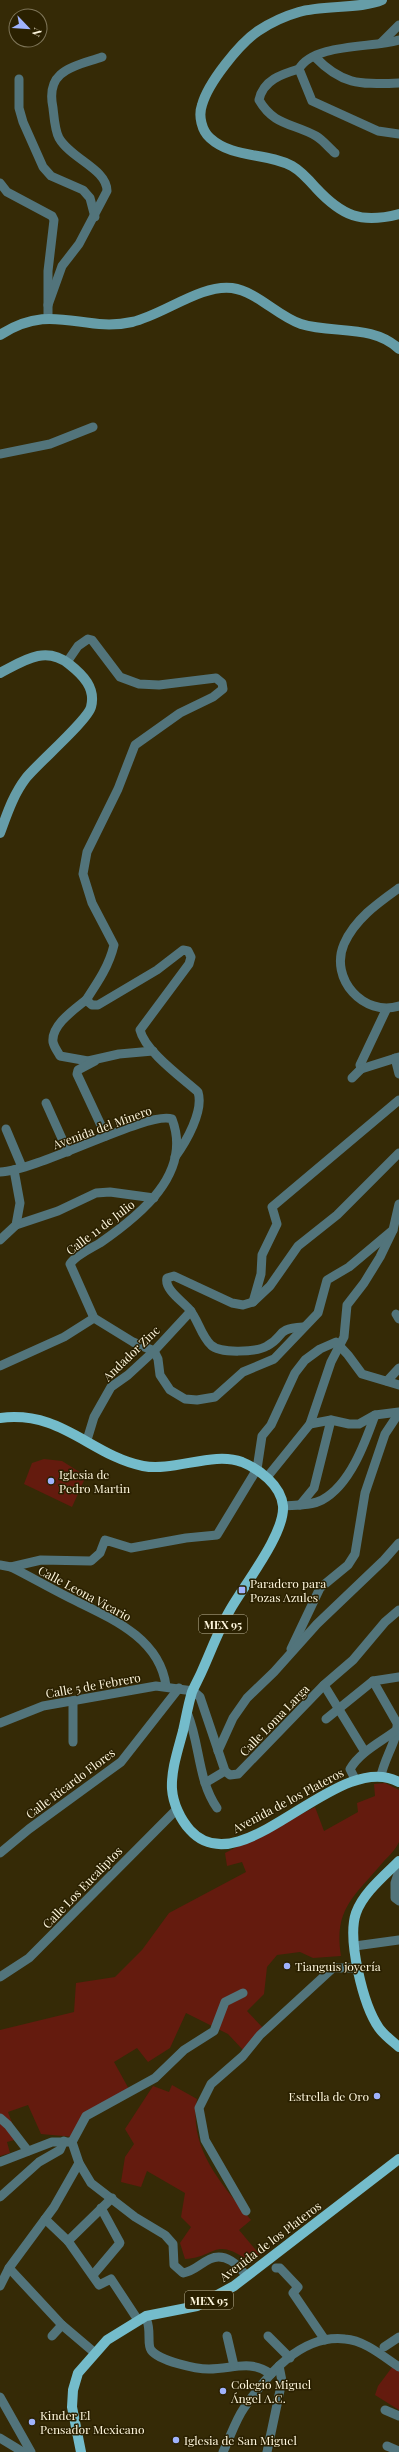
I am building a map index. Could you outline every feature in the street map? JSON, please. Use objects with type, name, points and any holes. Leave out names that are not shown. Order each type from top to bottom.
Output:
[{"type":"main road","points":[[382,0],[301,11],[286,16],[258,32],[242,45],[207,92],[201,106],[201,125],[209,138],[221,146],[240,152],[282,160],[296,168],[329,202],[345,214],[360,218],[384,218],[399,214]]},
{"type":"main road","points":[[0,335],[28,320],[48,317],[108,323],[131,322],[154,316],[205,292],[232,288],[249,294],[299,323],[378,335],[392,342],[399,349]]},
{"type":"main road","points":[[0,673],[36,655],[49,654],[67,662],[88,683],[92,697],[91,708],[88,716],[42,759],[25,780],[15,795],[0,833]]},
{"type":"main road","points":[[3,1416],[46,1421],[87,1440],[113,1455],[145,1466],[230,1460],[239,1461],[268,1476],[282,1500],[283,1506]]},
{"type":"main road","name":"Avenida de los Plateros","points":[[283,1506],[280,1523],[275,1535],[229,1611],[193,1691],[172,1779],[172,1789],[177,1809],[185,1824],[195,1834],[216,1843],[232,1844],[261,1831],[355,1779],[381,1776],[399,1782]]},
{"type":"main road","points":[[399,1861],[372,1890],[359,1908],[353,1933],[358,1968],[375,2021],[385,2035],[399,2047]]},
{"type":"main road","name":"Avenida de los Plateros","points":[[81,2452],[72,2407],[73,2390],[78,2372],[107,2340],[142,2320],[197,2306],[234,2286],[399,2159]]},
{"type":"street","points":[[381,43],[399,26]]},
{"type":"street","points":[[335,153],[317,136],[280,123],[264,108],[259,100],[260,92],[277,75],[299,69],[302,63],[336,49],[399,40]]},
{"type":"street","points":[[48,305],[62,266],[79,244],[95,217],[107,191],[107,183],[100,173],[87,166],[65,146],[58,137],[51,98],[53,82],[67,70],[102,57]]},
{"type":"street","points":[[315,57],[329,72],[345,80],[359,83],[399,84]]},
{"type":"street","points":[[299,69],[312,101],[378,131],[399,134]]},
{"type":"street","points":[[19,79],[19,108],[23,122],[43,167],[51,176],[83,190],[90,198],[95,217]]},
{"type":"street","points":[[0,183],[7,192],[52,216],[54,220],[48,271],[48,317]]},
{"type":"street","points":[[0,454],[50,444],[93,427]]},
{"type":"street","points":[[67,662],[78,646],[88,639],[92,640],[120,678],[132,682],[159,685],[216,678],[222,682],[223,689],[213,697],[180,713],[135,745],[128,759],[118,789],[87,852],[83,874],[92,903],[114,945],[111,957],[101,979],[86,1000],[61,1024],[54,1033],[53,1042],[60,1056],[88,1061],[119,1054],[153,1051]]},
{"type":"street","points":[[399,888],[357,923],[341,953],[341,969],[348,988],[360,1000],[386,1010],[399,1006]]},
{"type":"street","points":[[86,1000],[92,1005],[98,1005],[157,970],[183,950],[188,951],[191,957],[189,964],[140,1030],[142,1038],[153,1051],[198,1092],[200,1101],[185,1141],[175,1157]]},
{"type":"street","points":[[361,1069],[360,1065],[386,1010]]},
{"type":"street","points":[[352,1078],[361,1069],[397,1057],[399,1074]]},
{"type":"street","points":[[100,1059],[78,1070],[77,1074],[106,1136]]},
{"type":"street","points":[[253,1302],[261,1274],[262,1255],[277,1224],[272,1207],[399,1100]]},
{"type":"street","points":[[46,1103],[68,1152]]},
{"type":"street","name":"Avenida del Minero","points":[[0,1172],[18,1168],[68,1152],[106,1136],[166,1117],[172,1119],[174,1125],[175,1157],[166,1182]]},
{"type":"street","points":[[6,1129],[18,1168],[20,1203],[16,1225]]},
{"type":"street","points":[[303,1327],[282,1330],[269,1345],[262,1348],[223,1351],[210,1345],[191,1311],[167,1286],[166,1278],[174,1276],[232,1303],[243,1305],[253,1302],[270,1286],[298,1246],[337,1215],[399,1153]]},
{"type":"street","name":"Calle 11 de Julio","points":[[94,1318],[70,1264],[101,1242],[154,1198],[166,1182]]},
{"type":"street","points":[[0,1240],[16,1225],[58,1211],[96,1193],[110,1192],[154,1198]]},
{"type":"street","points":[[268,1476],[310,1424],[331,1362],[344,1337],[347,1305],[364,1283],[393,1230],[397,1220],[399,1204]]},
{"type":"street","points":[[0,1366],[64,1337],[94,1318],[133,1342],[154,1351],[158,1359],[160,1375],[170,1390],[185,1399],[208,1399],[220,1393],[243,1372],[274,1359],[318,1313],[327,1280],[349,1267],[393,1230]]},
{"type":"street","name":"Andador Zinc","points":[[87,1440],[94,1417],[111,1387],[128,1375],[154,1351],[191,1311]]},
{"type":"street","points":[[0,1565],[10,1567],[41,1560],[91,1561],[100,1553],[105,1540],[131,1548],[186,1538],[218,1535],[257,1469],[262,1436],[271,1425],[295,1374],[305,1360],[320,1349],[336,1342],[340,1344],[362,1374],[399,1384]]},
{"type":"street","points":[[388,1381],[399,1368]]},
{"type":"street","points":[[310,1424],[331,1420],[349,1424],[359,1424],[375,1415],[399,1412]]},
{"type":"street","points":[[287,1658],[320,1588],[348,1565],[355,1554],[365,1493],[385,1434],[399,1412]]},
{"type":"street","points":[[283,1506],[300,1505],[323,1500],[337,1487],[353,1467],[364,1445],[375,1415]]},
{"type":"street","points":[[300,1505],[314,1488],[331,1420]]},
{"type":"street","points":[[218,1751],[233,1718],[247,1698],[287,1658],[317,1624],[384,1560],[399,1542]]},
{"type":"street","name":"Calle Leona Vicario","points":[[10,1567],[127,1628],[152,1650],[164,1670],[166,1686]]},
{"type":"street","name":"Calle Loma Larga","points":[[193,1691],[200,1697],[225,1771],[230,1775],[238,1774],[324,1685],[353,1660],[385,1622],[399,1610]]},
{"type":"street","points":[[326,1719],[373,1681],[399,1677]]},
{"type":"street","points":[[373,1681],[397,1723],[398,1729],[383,1762],[381,1776]]},
{"type":"street","points":[[324,1685],[365,1752]]},
{"type":"street","name":"Calle 5 de Febrero","points":[[0,1723],[43,1706],[73,1700],[166,1686],[193,1691]]},
{"type":"street","name":"Calle Ricardo Flores","points":[[0,1853],[29,1828],[121,1762],[179,1688]]},
{"type":"street","points":[[73,1700],[74,1742]]},
{"type":"street","points":[[188,1714],[195,1734],[210,1799],[216,1808]]},
{"type":"street","points":[[355,1779],[350,1769],[365,1752],[398,1729]]},
{"type":"street","points":[[205,1782],[225,1771]]},
{"type":"street","name":"Calle Los Eucaliptos","points":[[0,1977],[34,1954],[177,1809]]},
{"type":"street","points":[[399,1870],[395,1883],[395,1898],[399,1901]]},
{"type":"street","points":[[355,1946],[399,1940]]},
{"type":"street","points":[[246,2211],[205,2140],[199,2108],[211,2084],[243,2056],[260,2035],[333,1968],[358,1968]]},
{"type":"street","points":[[0,2197],[39,2162],[60,2150],[68,2142],[86,2116],[154,2078],[184,2050],[214,2031],[224,2002],[243,1993]]},
{"type":"street","points":[[0,2118],[8,2124],[28,2151]]},
{"type":"street","points":[[0,2162],[52,2142],[68,2142]]},
{"type":"street","points":[[68,2142],[91,2183],[135,2217],[165,2235],[173,2244],[174,2265],[183,2273],[193,2272],[215,2257],[228,2258],[240,2266],[246,2276]]},
{"type":"street","points":[[0,2286],[9,2268],[45,2219],[79,2163]]},
{"type":"street","points":[[68,2241],[112,2198]]},
{"type":"street","points":[[93,2275],[120,2243],[101,2208]]},
{"type":"street","points":[[45,2219],[68,2241],[100,2286],[112,2279],[151,2331],[149,2345],[152,2351],[163,2359],[208,2369],[234,2366],[256,2366],[271,2374]]},
{"type":"street","points":[[9,2268],[62,2325],[95,2353]]},
{"type":"street","points":[[276,2268],[280,2268],[298,2287],[293,2293],[325,2340]]},
{"type":"street","points":[[52,2336],[62,2325]]},
{"type":"street","points":[[227,2336],[234,2366]]},
{"type":"street","points":[[268,2336],[290,2358]]},
{"type":"street","points":[[384,2347],[399,2337]]},
{"type":"street","points":[[223,2452],[244,2409],[271,2374],[305,2345],[325,2340],[346,2339],[354,2341],[379,2353],[399,2367]]},
{"type":"street","points":[[267,2452],[282,2381],[279,2366]]},
{"type":"street","points":[[0,2397],[31,2452]]},
{"type":"street","points":[[385,2410],[399,2416]]},
{"type":"street","points":[[0,2438],[23,2452]]},
{"type":"street","points":[[387,2446],[399,2451]]},
{"type":"shaded area","points":[[44,1459],[62,1461],[86,1476],[72,1507],[24,1484],[32,1463]]},
{"type":"shaded area","points":[[385,1783],[399,1790],[399,1842],[349,1903],[340,1926],[339,1940],[341,1956],[313,1958],[300,1952],[277,1955],[267,1967],[264,1994],[247,2011],[263,2028],[243,2050],[228,2034],[186,2013],[170,2048],[148,2062],[137,2048],[114,2062],[130,2091],[81,2116],[74,2137],[41,2134],[28,2105],[8,2112],[18,2139],[7,2142],[10,2153],[0,2156],[0,2030],[74,2012],[76,1983],[115,1977],[142,1950],[169,1913],[246,1872],[242,1862],[227,1866],[225,1853],[315,1807],[324,1831],[358,1812],[357,1803],[375,1796],[374,1784]]},
{"type":"shaded area","points":[[172,2085],[197,2099],[196,2117],[202,2150],[219,2179],[251,2220],[239,2230],[260,2255],[249,2261],[228,2250],[221,2249],[195,2258],[185,2259],[180,2243],[191,2227],[181,2217],[185,2193],[147,2171],[141,2187],[121,2182],[125,2157],[134,2144],[125,2129],[153,2086],[169,2092]]},
{"type":"shaded area","points":[[393,2366],[399,2369],[399,2410],[375,2395],[378,2386]]},
{"type":"place","name":"Iglesia de Pedro Martin","points":[[51,1481]]},
{"type":"place","name":"Paradero para Pozas Azules","points":[[242,1590]]},
{"type":"place","name":"Tianguis joyería","points":[[287,1966]]},
{"type":"place","name":"Estrella de Oro","points":[[377,2096]]},
{"type":"place","name":"Colegio Miguel Ángel A.C.","points":[[223,2391]]},
{"type":"place","name":"Kinder El Pensador Mexicano","points":[[32,2422]]},
{"type":"place","name":"Iglesia de San Miguel","points":[[176,2440]]}]
